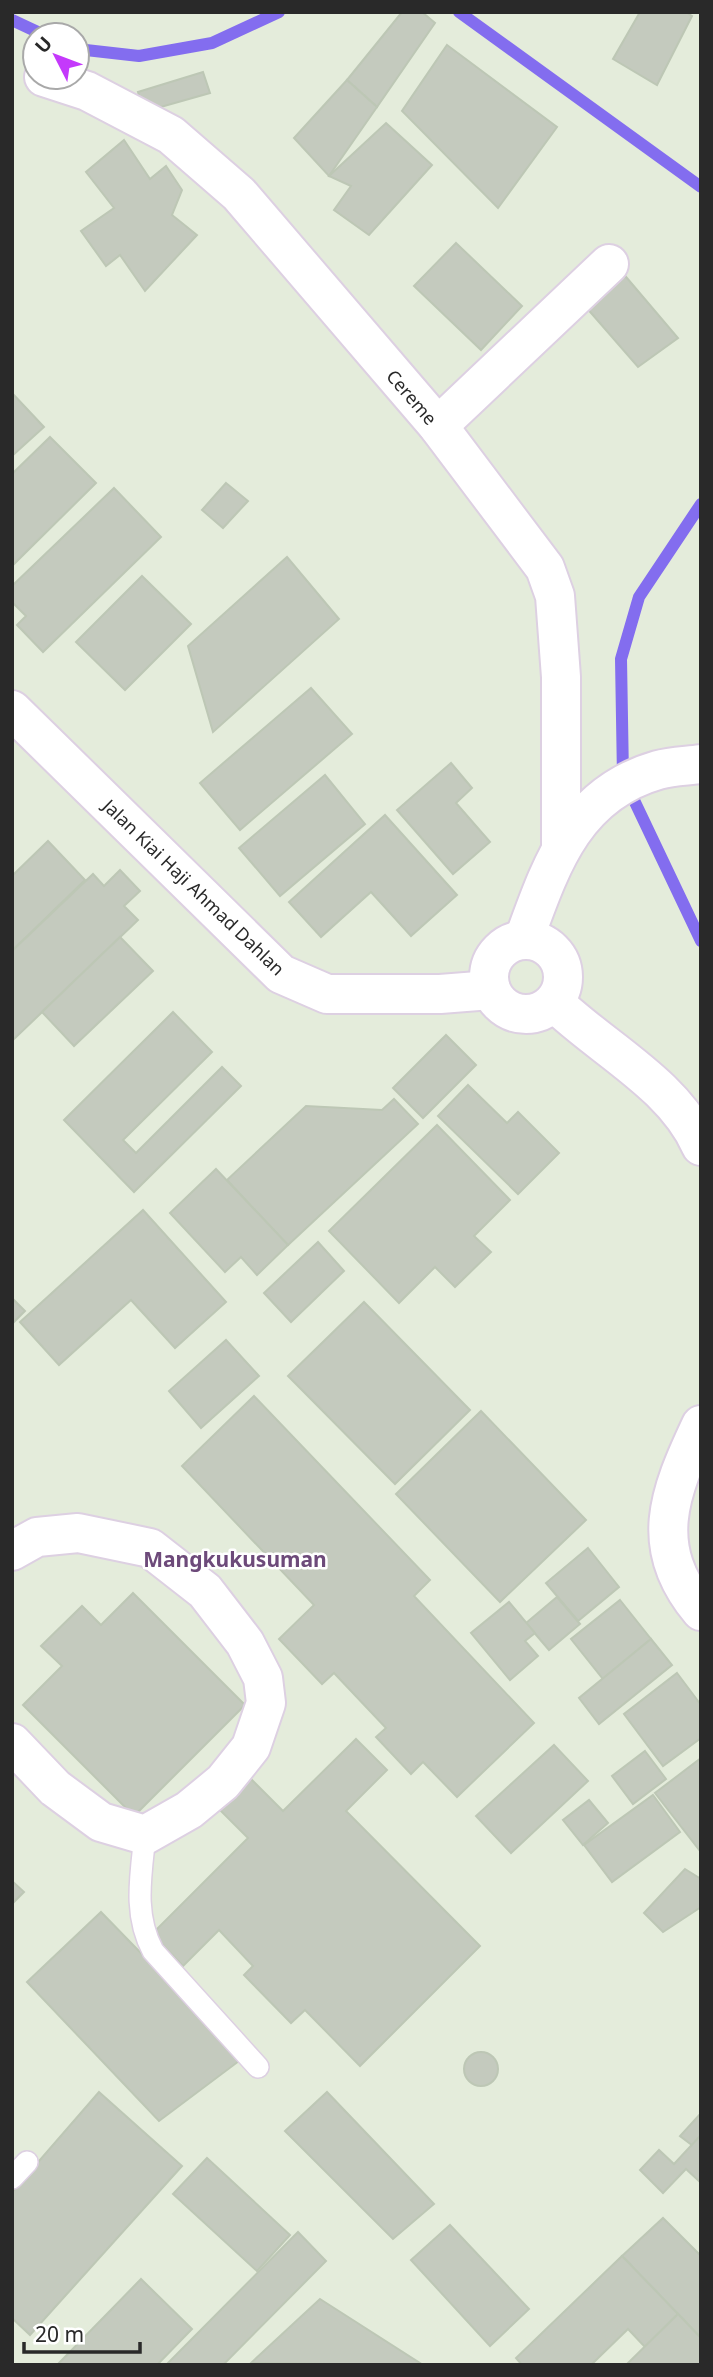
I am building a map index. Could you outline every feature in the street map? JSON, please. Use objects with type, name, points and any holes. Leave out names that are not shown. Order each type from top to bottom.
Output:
[{"type":"street","name":"Cereme","points":[[87,91],[171,135],[239,194],[438,426],[545,568],[555,596],[561,677],[562,847]]},
{"type":"street","points":[[438,426],[608,264]]},
{"type":"street","name":"Jalan Kiai Haji Ahmad Dahlan","points":[[12,710],[281,974],[327,995],[440,993],[491,989]]},
{"type":"street","points":[[524,939],[562,847],[593,804],[608,793],[658,770],[701,764]]},
{"type":"street","points":[[524,939],[545,945],[560,961],[563,982],[554,1002],[541,1012],[526,1015],[511,1012],[498,1003],[491,989],[488,976],[492,962],[505,947],[524,939]]},
{"type":"street","points":[[554,1002],[580,1028],[666,1097],[693,1128],[701,1146]]},
{"type":"street","points":[[701,1425],[684,1461],[672,1499],[667,1544],[682,1589],[701,1611]]},
{"type":"street","points":[[12,1551],[37,1537],[78,1533],[150,1548],[205,1591],[245,1643],[262,1678],[266,1703],[251,1747],[223,1783],[197,1803],[145,1835],[101,1822],[55,1788],[12,1743]]},
{"type":"lane","points":[[145,1835],[139,1895],[145,1935],[153,1951],[258,2067]]},
{"type":"lane","points":[[12,2178],[27,2162]]},
{"type":"building","points":[[402,12],[422,12],[435,23],[377,107],[347,80]]},
{"type":"building","points":[[640,12],[686,12],[692,16],[657,85],[613,59]]},
{"type":"building","points":[[447,45],[557,127],[498,208],[402,111]]},
{"type":"building","points":[[203,72],[210,93],[143,112],[138,92]]},
{"type":"building","points":[[347,80],[377,107],[329,176],[294,138]]},
{"type":"building","points":[[386,123],[432,165],[369,235],[334,210],[351,186],[329,176]]},
{"type":"building","points":[[124,140],[150,179],[166,166],[182,190],[172,215],[197,235],[145,291],[120,255],[106,266],[81,231],[114,208],[86,172]]},
{"type":"building","points":[[456,243],[522,306],[481,350],[414,286]]},
{"type":"building","points":[[621,271],[678,338],[638,367],[585,306]]},
{"type":"building","points":[[12,393],[44,427],[12,456]]},
{"type":"building","points":[[50,437],[96,483],[12,566],[12,474]]},
{"type":"building","points":[[226,483],[248,501],[223,528],[202,510]]},
{"type":"building","points":[[114,488],[161,537],[43,652],[17,625],[26,616],[12,602],[12,586]]},
{"type":"building","points":[[287,557],[339,619],[213,732],[188,646]]},
{"type":"building","points":[[142,576],[191,624],[125,690],[76,642]]},
{"type":"building","points":[[311,688],[352,734],[240,830],[200,783]]},
{"type":"building","points":[[451,763],[472,788],[456,803],[490,842],[453,874],[397,810]]},
{"type":"building","points":[[325,775],[365,824],[280,896],[239,848]]},
{"type":"building","points":[[385,815],[457,895],[411,936],[371,892],[321,937],[289,902]]},
{"type":"building","points":[[48,841],[85,880],[12,951],[12,876]]},
{"type":"building","points":[[120,870],[140,891],[124,906],[138,920],[12,1041],[12,951],[93,874],[104,886]]},
{"type":"building","points":[[120,937],[153,971],[74,1046],[42,1012]]},
{"type":"building","points":[[173,1012],[212,1052],[123,1140],[136,1153],[222,1067],[241,1086],[134,1192],[64,1120]]},
{"type":"building","points":[[446,1035],[476,1065],[423,1118],[393,1088]]},
{"type":"building","points":[[468,1085],[507,1123],[518,1112],[559,1153],[518,1194],[438,1116]]},
{"type":"building","points":[[394,1099],[418,1124],[288,1245],[227,1180],[306,1106],[382,1110]]},
{"type":"building","points":[[437,1125],[510,1200],[474,1236],[491,1252],[455,1287],[435,1267],[399,1303],[329,1231]]},
{"type":"building","points":[[216,1169],[288,1245],[257,1275],[241,1257],[225,1272],[170,1213]]},
{"type":"building","points":[[143,1210],[226,1302],[175,1348],[131,1300],[59,1365],[20,1322]]},
{"type":"building","points":[[318,1242],[344,1271],[291,1322],[264,1293]]},
{"type":"building","points":[[12,1298],[25,1311],[12,1324]]},
{"type":"building","points":[[364,1302],[470,1410],[395,1484],[288,1376]]},
{"type":"building","points":[[226,1340],[259,1376],[201,1428],[169,1391]]},
{"type":"building","points":[[254,1396],[430,1580],[414,1596],[534,1723],[457,1797],[423,1762],[411,1774],[376,1737],[386,1728],[334,1673],[322,1684],[279,1639],[314,1605],[182,1466]]},
{"type":"building","points":[[481,1411],[586,1520],[500,1602],[396,1494]]},
{"type":"building","points":[[588,1548],[619,1587],[578,1621],[546,1583]]},
{"type":"building","points":[[133,1593],[245,1705],[134,1816],[23,1705],[62,1666],[41,1646],[82,1606],[101,1625]]},
{"type":"building","points":[[557,1597],[580,1624],[549,1650],[526,1623]]},
{"type":"building","points":[[620,1600],[651,1639],[603,1679],[571,1639]]},
{"type":"building","points":[[509,1602],[535,1633],[525,1641],[538,1656],[510,1680],[471,1633]]},
{"type":"building","points":[[651,1639],[672,1665],[599,1724],[579,1698]]},
{"type":"building","points":[[677,1673],[701,1705],[701,1738],[663,1766],[624,1714]]},
{"type":"building","points":[[356,1739],[387,1770],[346,1811],[480,1946],[360,2066],[305,2010],[291,2023],[244,1975],[253,1966],[219,1930],[183,1966],[152,1934],[248,1838],[219,1809],[250,1778],[283,1811]]},
{"type":"building","points":[[554,1745],[588,1781],[511,1853],[476,1816]]},
{"type":"building","points":[[645,1751],[666,1779],[633,1804],[612,1776]]},
{"type":"building","points":[[701,1758],[701,1850],[700,1851],[655,1793]]},
{"type":"building","points":[[653,1795],[680,1832],[612,1882],[584,1845]]},
{"type":"building","points":[[589,1800],[608,1823],[583,1845],[563,1820]]},
{"type":"building","points":[[685,1869],[701,1879],[701,1907],[663,1932],[644,1913]]},
{"type":"building","points":[[12,1881],[24,1892],[12,1904]]},
{"type":"building","points":[[101,1912],[243,2058],[159,2121],[27,1982]]},
{"type":"building","points":[[481,2052],[493,2057],[498,2069],[493,2081],[481,2086],[469,2081],[464,2069],[469,2057]]},
{"type":"building","points":[[99,2092],[182,2166],[30,2335],[12,2318],[12,2192]]},
{"type":"building","points":[[327,2092],[434,2204],[393,2239],[285,2131]]},
{"type":"building","points":[[701,2113],[701,2152],[680,2136]]},
{"type":"building","points":[[700,2136],[701,2183],[686,2169],[663,2193],[640,2170],[659,2150],[674,2164]]},
{"type":"building","points":[[207,2158],[290,2235],[257,2271],[173,2194]]},
{"type":"building","points":[[663,2218],[701,2256],[701,2338],[622,2256]]},
{"type":"building","points":[[450,2225],[529,2309],[490,2346],[411,2260]]},
{"type":"building","points":[[298,2232],[326,2261],[223,2365],[166,2365]]},
{"type":"building","points":[[622,2256],[678,2314],[645,2347],[628,2329],[591,2365],[522,2365],[516,2358]]},
{"type":"building","points":[[141,2279],[192,2329],[157,2365],[57,2365]]},
{"type":"building","points":[[320,2299],[423,2365],[251,2363]]},
{"type":"building","points":[[678,2314],[701,2338],[701,2365],[626,2365]]},
{"type":"waterway","points":[[91,51],[139,56],[212,43],[279,12]]},
{"type":"waterway","points":[[459,12],[701,187]]},
{"type":"waterway","points":[[12,20],[21,24]]},
{"type":"waterway","points":[[701,504],[639,597],[621,659],[623,777],[701,941]]},
{"type":"district","name":"Mangkukusuman","points":[[235,1559]]}]
